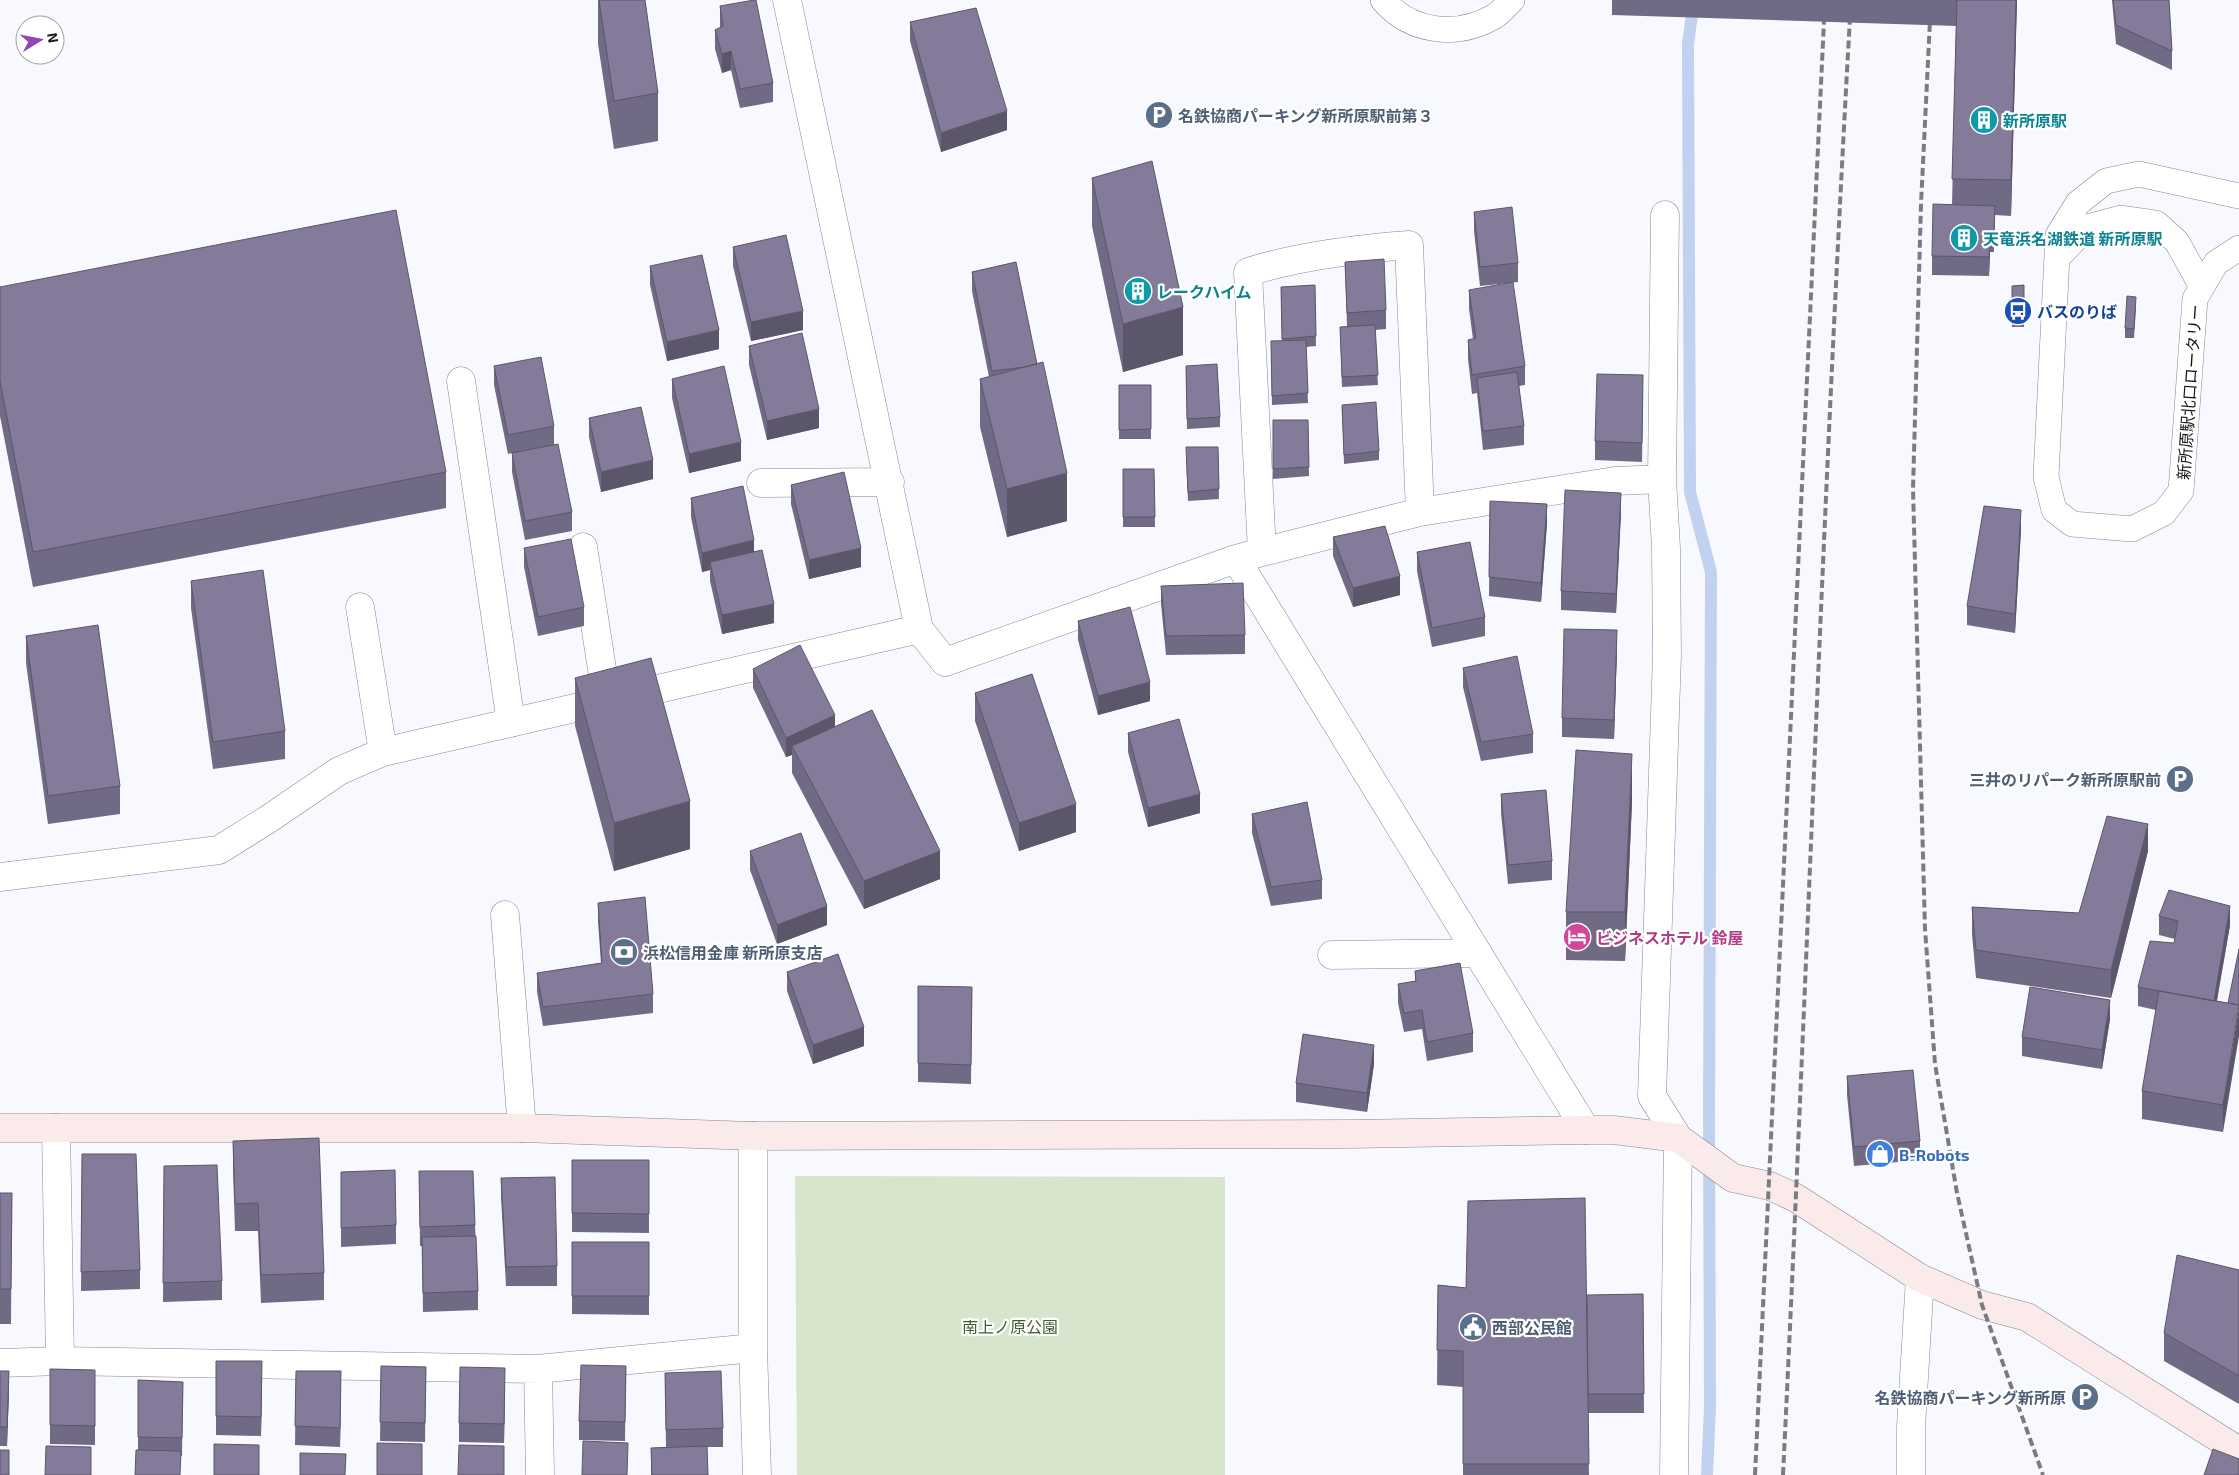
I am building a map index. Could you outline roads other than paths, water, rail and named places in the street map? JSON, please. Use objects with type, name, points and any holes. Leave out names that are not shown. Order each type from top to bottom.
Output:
[{"type":"street","points":[[787,0],[890,482],[919,630],[945,662],[1236,559],[1262,552],[1420,512],[1615,481],[1662,479]]},
{"type":"street","points":[[1665,215],[1662,479],[1666,548],[1667,655],[1652,1096],[1680,1139],[1731,1176],[1770,1186],[1796,1198],[1920,1278],[1982,1305],[2027,1317],[2239,1451]]},
{"type":"street","points":[[1262,552],[1248,272],[1275,264],[1377,247],[1409,245],[1420,512]]},
{"type":"street","points":[[461,381],[511,722]]},
{"type":"street","points":[[761,483],[890,482]]},
{"type":"street","points":[[583,547],[607,701]]},
{"type":"street","points":[[1236,559],[1586,1130]]},
{"type":"street","points":[[360,607],[383,752]]},
{"type":"street","points":[[0,877],[219,850],[270,818],[338,771],[383,752],[919,630]]},
{"type":"street","points":[[505,915],[522,1128]]},
{"type":"street","points":[[1332,955],[1478,952]]},
{"type":"street","points":[[0,1128],[522,1128],[753,1136],[1351,1134],[1614,1130],[1680,1139]]},
{"type":"street","points":[[56,1128],[60,1361]]},
{"type":"street","points":[[753,1136],[753,1348],[757,1475]]},
{"type":"street","points":[[1674,1475],[1680,1139]]},
{"type":"street","points":[[1911,1475],[1911,1427],[1920,1278]]},
{"type":"street","points":[[0,1363],[60,1361],[538,1368],[753,1348]]},
{"type":"street","points":[[538,1368],[540,1475]]},
{"type":"lane","points":[[1382,0],[1392,11],[1416,25],[1443,30],[1470,27],[1496,15],[1512,0]]},
{"type":"lane","name":"新所原駅北口ロータリー","points":[[2239,196],[2138,174],[2106,181],[2078,203],[2058,234],[2046,477],[2054,510],[2072,524],[2132,529],[2164,513],[2181,491],[2195,299],[2216,263],[2239,248]]},
{"type":"lane","points":[[2057,258],[2087,227],[2121,218],[2156,222],[2177,242],[2202,287]]},
{"type":"waterway","points":[[1694,0],[1688,44],[1690,492],[1711,572],[1710,1407],[1707,1475]]},
{"type":"railway","points":[[1755,1475],[1825,0]]},
{"type":"railway","points":[[1783,1475],[1832,368],[1851,0]]},
{"type":"railway","points":[[1931,0],[1921,204],[1913,489],[1925,929],[1935,1064],[1957,1193],[1982,1305],[2043,1475]]},
{"type":"place","name":"名鉄協商パーキング新所原駅前第３","points":[[1159,115]]},
{"type":"place","name":"新所原駅","points":[[1984,120]]},
{"type":"place","name":"天竜浜名湖鉄道 新所原駅","points":[[1964,238]]},
{"type":"place","name":"レークハイム","points":[[1138,291]]},
{"type":"place","name":"バスのりば","points":[[2018,311]]},
{"type":"place","name":"三井のリパーク新所原駅前","points":[[2180,779]]},
{"type":"place","name":"ビジネスホテル 鈴屋","points":[[1577,937]]},
{"type":"place","name":"浜松信用金庫 新所原支店","points":[[624,952]]},
{"type":"place","name":"B-Robots","points":[[1880,1154]]},
{"type":"place","name":"西部公民館","points":[[1473,1327]]},
{"type":"place","name":"名鉄協商パーキング新所原","points":[[2085,1397]]},
{"type":"park label","name":"南上ノ原公園","points":[[1010,1326]]}]
